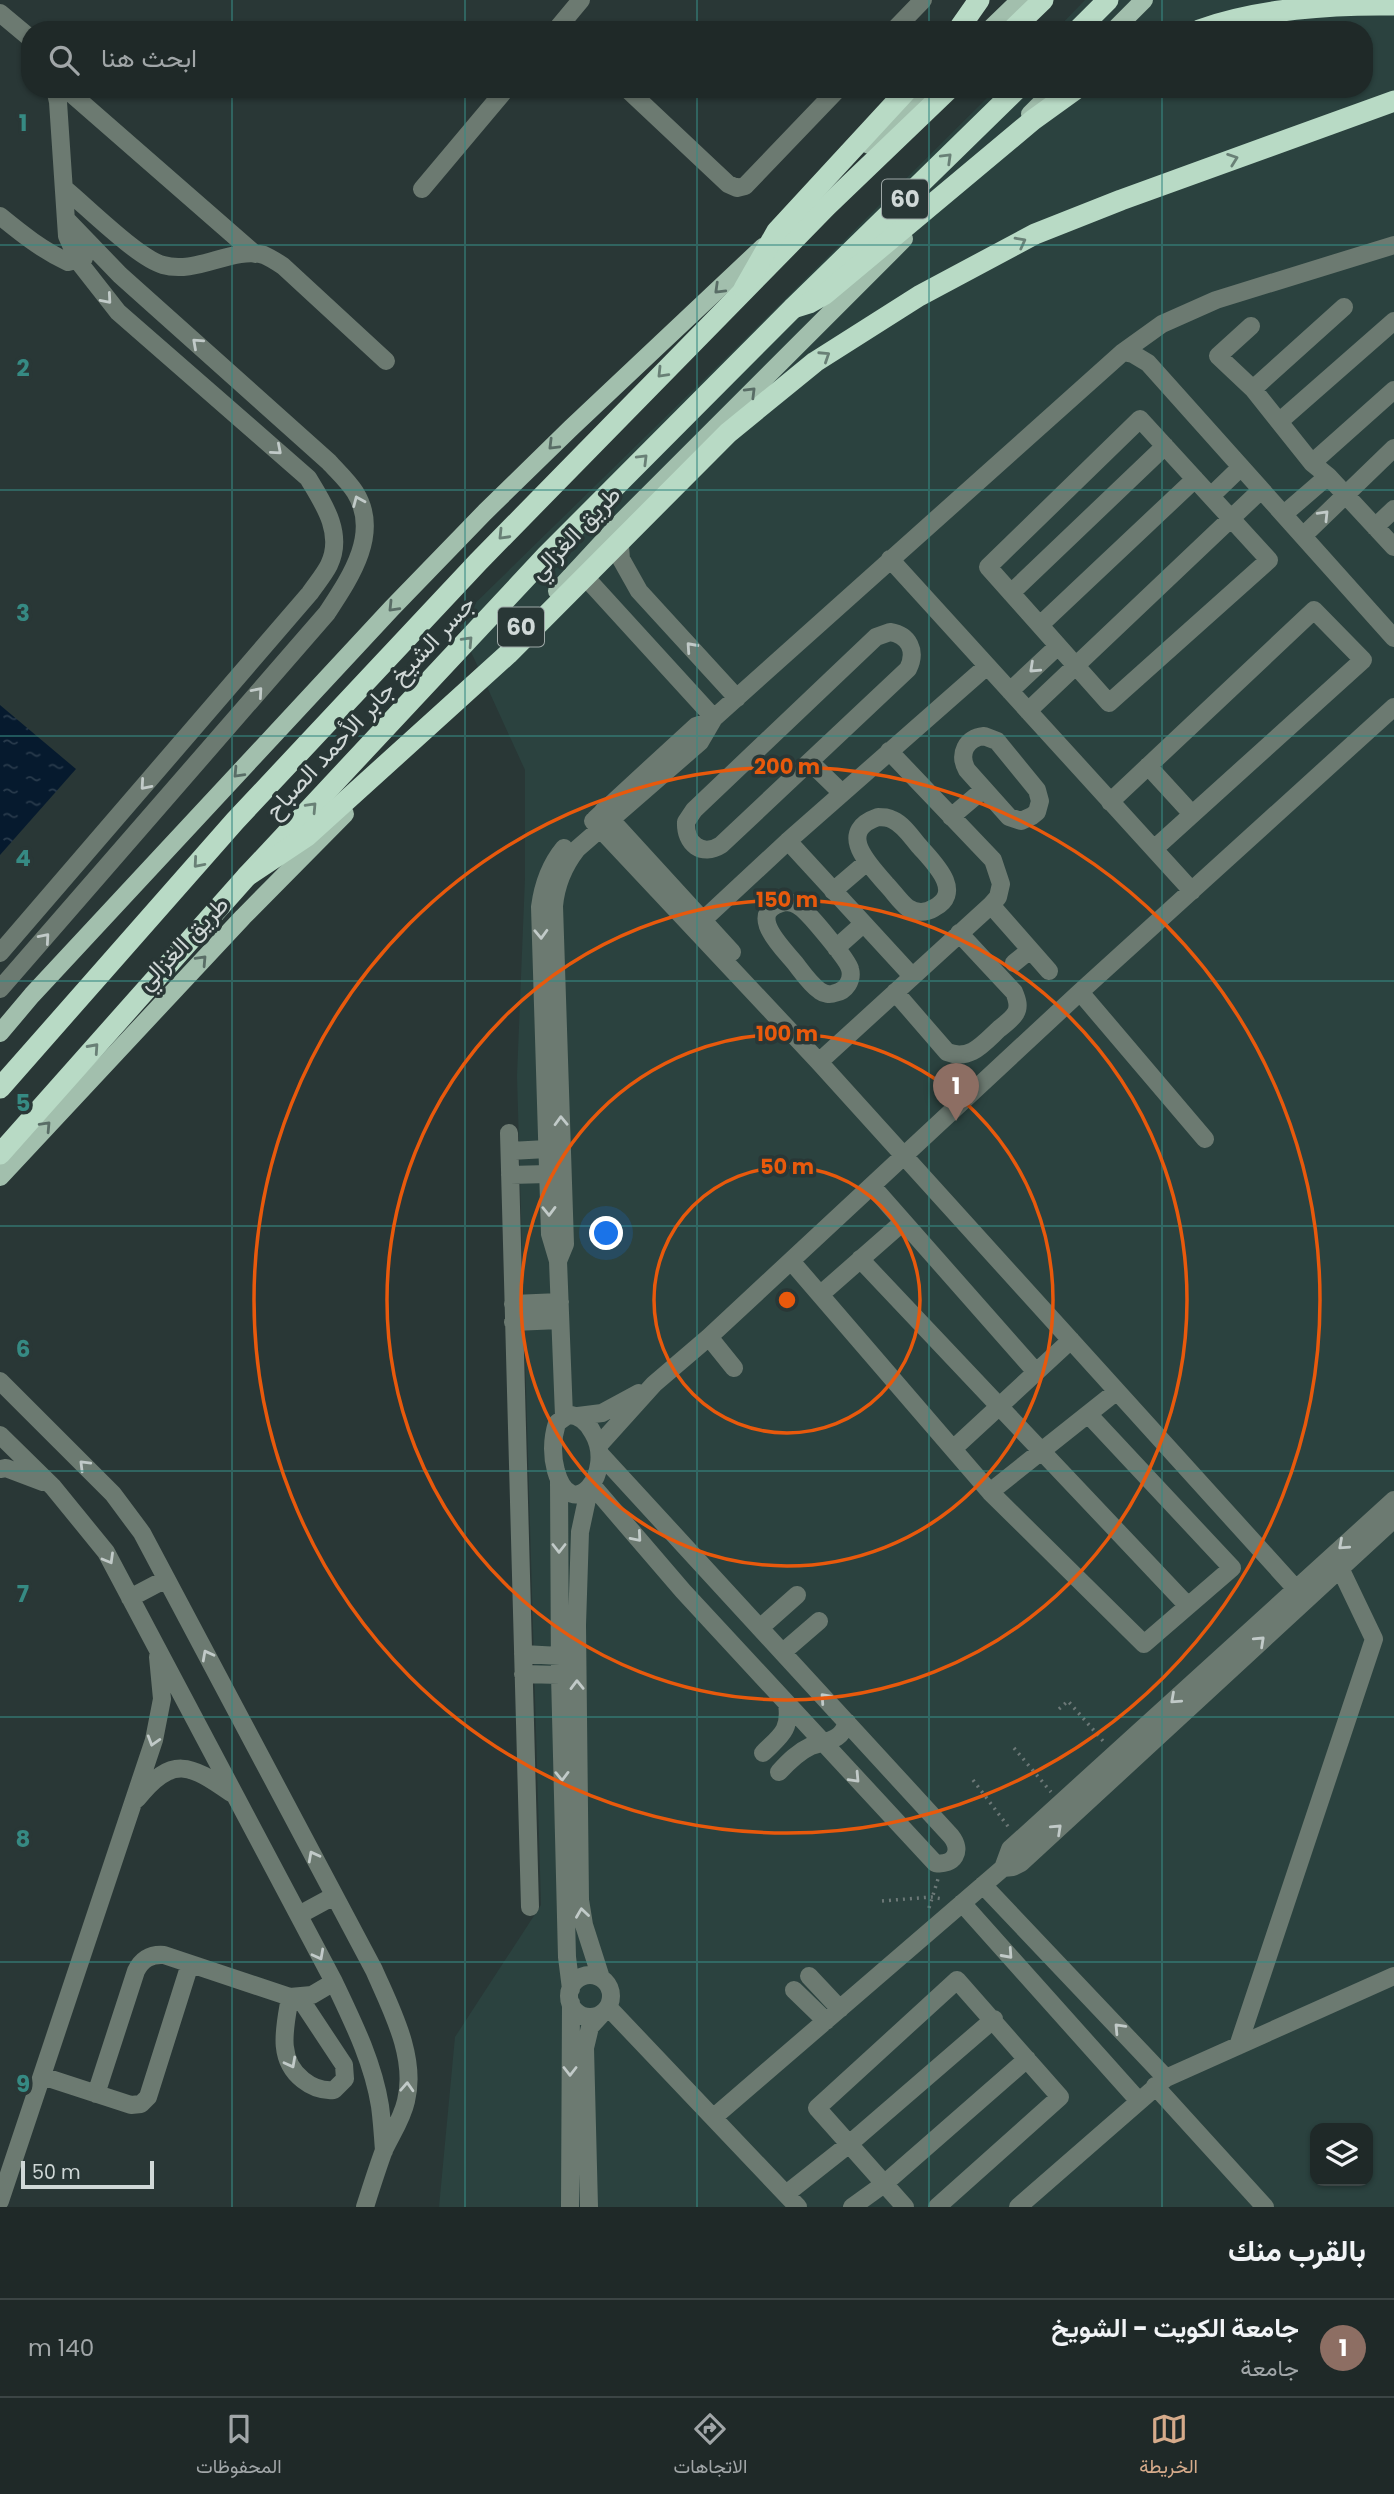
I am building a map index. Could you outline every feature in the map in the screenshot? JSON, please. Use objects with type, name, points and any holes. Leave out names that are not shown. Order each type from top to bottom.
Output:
[{"type":"highway","points":[[964,21],[979,0]]},
{"type":"highway","points":[[1021,21],[1043,0]]},
{"type":"highway","points":[[1087,21],[1108,0]]},
{"type":"highway","points":[[1238,21],[1311,8],[1394,5]]},
{"type":"highway","points":[[744,289],[777,231],[900,98]]},
{"type":"highway","name":"60","points":[[744,289],[940,98]]},
{"type":"highway","name":"60","points":[[793,308],[1008,98]]},
{"type":"highway","points":[[793,308],[809,303],[825,293],[1032,120],[1063,98]]},
{"type":"highway","points":[[247,876],[307,836],[508,654],[728,433],[815,362],[919,296],[1035,234],[1155,187],[1394,101]]},
{"type":"highway","name":"جسر الشيخ جابر الأحمد الصباح","points":[[0,1088],[244,811],[478,562],[744,289]]},
{"type":"highway","name":"جسر الشيخ جابر الأحمد الصباح","points":[[0,1154],[247,876],[547,556],[793,308]]},
{"type":"main road","points":[[998,21],[1020,0]]},
{"type":"main road","points":[[1123,21],[1144,0]]},
{"type":"main road","name":"60","points":[[0,1033],[221,791],[485,512],[918,98]]},
{"type":"main road","name":"طريق الغزالي","points":[[0,1177],[224,937],[356,803],[619,524],[1046,98]]},
{"type":"street","points":[[564,21],[581,0]]},
{"type":"street","points":[[903,21],[923,0]]},
{"type":"street","points":[[0,13],[21,30]]},
{"type":"street","points":[[0,953],[310,593],[330,564],[335,542],[328,510],[308,478],[118,312],[78,261],[67,236],[56,98]]},
{"type":"street","points":[[76,98],[255,254]]},
{"type":"street","points":[[422,189],[498,98]]},
{"type":"street","points":[[637,98],[728,184],[737,188],[745,186],[829,98]]},
{"type":"street","points":[[65,188],[133,247],[162,265],[191,266],[255,254],[267,256],[283,266],[386,361]]},
{"type":"street","points":[[0,216],[26,238],[68,262],[78,261],[96,251]]},
{"type":"street","points":[[0,989],[327,613],[348,582],[362,551],[365,519],[355,492],[330,462],[96,251],[66,219]]},
{"type":"street","points":[[571,1416],[560,1311],[558,1261],[551,1243],[547,1149],[542,895],[549,870],[557,856],[700,742],[713,719],[1123,352],[1162,324],[1216,300],[1394,245]]},
{"type":"street","points":[[1253,389],[1344,307]]},
{"type":"street","points":[[1280,421],[1394,321]]},
{"type":"street","points":[[1251,326],[1218,355],[1253,389],[1312,463],[1328,476],[1394,547]]},
{"type":"street","points":[[1123,352],[1133,354],[1148,363],[1394,638]]},
{"type":"street","points":[[1312,463],[1394,390]]},
{"type":"street","points":[[1140,419],[1165,446],[1269,560],[1109,703],[988,567],[1140,419]]},
{"type":"street","points":[[1011,593],[1165,446]]},
{"type":"street","points":[[1303,537],[1394,448]]},
{"type":"street","points":[[1211,496],[1240,468]]},
{"type":"street","points":[[1284,514],[1328,476]]},
{"type":"street","points":[[1040,625],[1195,479]]},
{"type":"street","points":[[1028,711],[1261,490]]},
{"type":"street","points":[[1375,527],[1394,509]]},
{"type":"street","points":[[619,524],[621,559],[639,591],[737,698]]},
{"type":"street","points":[[890,559],[1192,891]]},
{"type":"street","points":[[578,569],[713,719]]},
{"type":"street","points":[[1110,802],[1314,610],[1363,660],[1154,849]]},
{"type":"street","points":[[890,632],[904,637],[909,642],[913,655],[908,668],[810,762],[721,845],[703,850],[692,844],[687,837],[685,822],[694,810],[876,637],[890,632]]},
{"type":"street","points":[[1010,691],[1058,646]]},
{"type":"street","points":[[703,920],[788,841],[987,666]]},
{"type":"street","points":[[590,1488],[577,1495],[571,1494],[565,1491],[559,1480],[555,1468],[553,1441],[556,1423],[571,1416],[602,1413],[615,1408],[654,1384],[709,1337],[1080,992],[1394,707]]},
{"type":"street","points":[[984,736],[997,741],[1037,790],[1039,807],[1027,820],[1014,820],[984,789],[967,770],[962,757],[972,740],[984,736]]},
{"type":"street","points":[[822,1059],[991,905],[998,897],[1001,884],[993,860],[890,751]]},
{"type":"street","points":[[810,762],[842,793]]},
{"type":"street","points":[[1148,766],[1192,814]]},
{"type":"street","points":[[951,817],[984,789]]},
{"type":"street","points":[[878,817],[891,819],[902,827],[941,871],[947,885],[943,900],[932,910],[917,911],[909,908],[867,862],[858,848],[861,828],[878,817]]},
{"type":"street","points":[[602,820],[703,920],[822,1059]]},
{"type":"street","points":[[602,820],[908,1152],[1305,1591]]},
{"type":"street","points":[[558,1261],[565,1244],[556,893],[563,869],[602,820]]},
{"type":"street","points":[[788,841],[912,976]]},
{"type":"street","points":[[833,891],[867,862]]},
{"type":"street","points":[[779,903],[797,904],[836,948],[849,965],[851,978],[844,990],[825,994],[771,935],[767,923],[770,912],[779,903]]},
{"type":"street","points":[[991,905],[1049,971]]},
{"type":"street","points":[[836,948],[863,924]]},
{"type":"street","points":[[895,992],[947,1052],[958,1055],[970,1053],[986,1042],[1016,1014],[1018,1002],[1014,992],[959,933]]},
{"type":"street","points":[[1014,963],[1030,950]]},
{"type":"street","points":[[1080,992],[1205,1139]]},
{"type":"street","points":[[530,1907],[509,1142],[547,1149]]},
{"type":"street","points":[[908,1152],[1117,1391],[1305,1591]]},
{"type":"street","points":[[510,1175],[548,1174]]},
{"type":"street","points":[[872,1186],[1036,1373]]},
{"type":"street","points":[[821,1294],[903,1222]]},
{"type":"street","points":[[860,1259],[1188,1606]]},
{"type":"street","points":[[791,1261],[990,1492],[1144,1644],[1232,1568],[1088,1414]]},
{"type":"street","points":[[513,1304],[560,1311]]},
{"type":"street","points":[[513,1322],[560,1311]]},
{"type":"street","points":[[709,1337],[734,1368]]},
{"type":"street","points":[[953,1449],[1071,1340]]},
{"type":"street","points":[[0,1381],[113,1494],[142,1532],[379,1982],[400,2034],[408,2079],[407,2099],[384,2151],[365,2207]]},
{"type":"street","points":[[589,2207],[585,2048],[590,2027],[604,2011],[611,1997],[610,1989],[601,1978],[584,1925],[580,1900],[577,1625],[580,1532],[590,1488],[598,1471],[600,1450],[654,1384]]},
{"type":"street","points":[[990,1492],[1117,1391]]},
{"type":"street","points":[[571,1416],[589,1427],[600,1450],[957,1843],[958,1852],[953,1860],[945,1864],[935,1863],[590,1488]]},
{"type":"street","points":[[0,1435],[53,1487],[106,1552],[334,1982],[365,2050],[380,2106],[384,2151]]},
{"type":"street","points":[[0,1469],[15,1471],[53,1487]]},
{"type":"street","points":[[559,1480],[560,1675],[567,1956],[571,1996],[570,2207]]},
{"type":"street","points":[[1003,1868],[1021,1863],[1305,1591],[1394,1500]]},
{"type":"street","points":[[714,2117],[1003,1868],[1007,1854],[1115,1754],[1305,1591],[1340,1568],[1394,1519]]},
{"type":"street","points":[[1238,2046],[1374,1639],[1340,1568]]},
{"type":"street","points":[[683,1591],[692,1581],[710,1573]]},
{"type":"street","points":[[130,1598],[166,1579]]},
{"type":"street","points":[[761,1628],[797,1595]]},
{"type":"street","points":[[783,1652],[820,1621]]},
{"type":"street","points":[[4,2207],[0,2201],[135,1802],[161,1712],[158,1649]]},
{"type":"street","points":[[523,1654],[560,1656]]},
{"type":"street","points":[[523,1674],[560,1675]]},
{"type":"street","points":[[763,1753],[784,1733],[789,1719],[787,1704]]},
{"type":"street","points":[[779,1772],[793,1757],[813,1745],[837,1739],[847,1722]]},
{"type":"street","points":[[135,1802],[148,1785],[163,1773],[188,1768],[202,1773],[235,1796]]},
{"type":"street","points":[[983,1885],[1160,2082],[1265,2207]]},
{"type":"street","points":[[299,1915],[334,1896]]},
{"type":"street","points":[[962,1903],[1138,2100]]},
{"type":"street","points":[[96,2094],[139,1965],[144,1959],[157,1955],[294,1997],[324,1990],[334,1982]]},
{"type":"street","points":[[43,2076],[131,2105],[145,2101],[190,1964]]},
{"type":"street","points":[[571,1996],[580,1978],[587,1975],[601,1978]]},
{"type":"street","points":[[809,1976],[840,2009]]},
{"type":"street","points":[[1018,2207],[1160,2082],[1394,1976]]},
{"type":"street","points":[[905,2207],[817,2108],[957,1980],[1060,2096],[937,2207]]},
{"type":"street","points":[[794,1990],[826,2021]]},
{"type":"street","points":[[571,1996],[580,2014],[586,2017],[604,2011]]},
{"type":"street","points":[[294,1997],[344,2065],[345,2079],[334,2090],[317,2088],[307,2083],[291,2066],[284,2044],[294,1997]]},
{"type":"street","points":[[604,2011],[714,2117],[792,2201],[848,2145],[994,2019]]},
{"type":"street","points":[[852,2207],[884,2184],[1027,2059]]},
{"type":"path","points":[[1059,1709],[1068,1701],[1115,1754]]},
{"type":"path","points":[[1014,1748],[1060,1804]]},
{"type":"path","points":[[973,1780],[1020,1841]]},
{"type":"path","points":[[923,1937],[931,1897],[945,1864]]},
{"type":"path","points":[[882,1901],[931,1897],[962,1903]]},
{"type":"shaded area","points":[[1085,0],[1394,0],[1394,2207],[439,2207],[455,2037],[541,1905],[517,1076],[525,878],[525,770],[457,621],[987,98],[1373,98],[1373,21],[1065,21]]},
{"type":"water","points":[[0,705],[76,769],[0,855]]},
{"type":"place","name":"جامعة الكويت - الشويخ","points":[[956,1121]]}]
